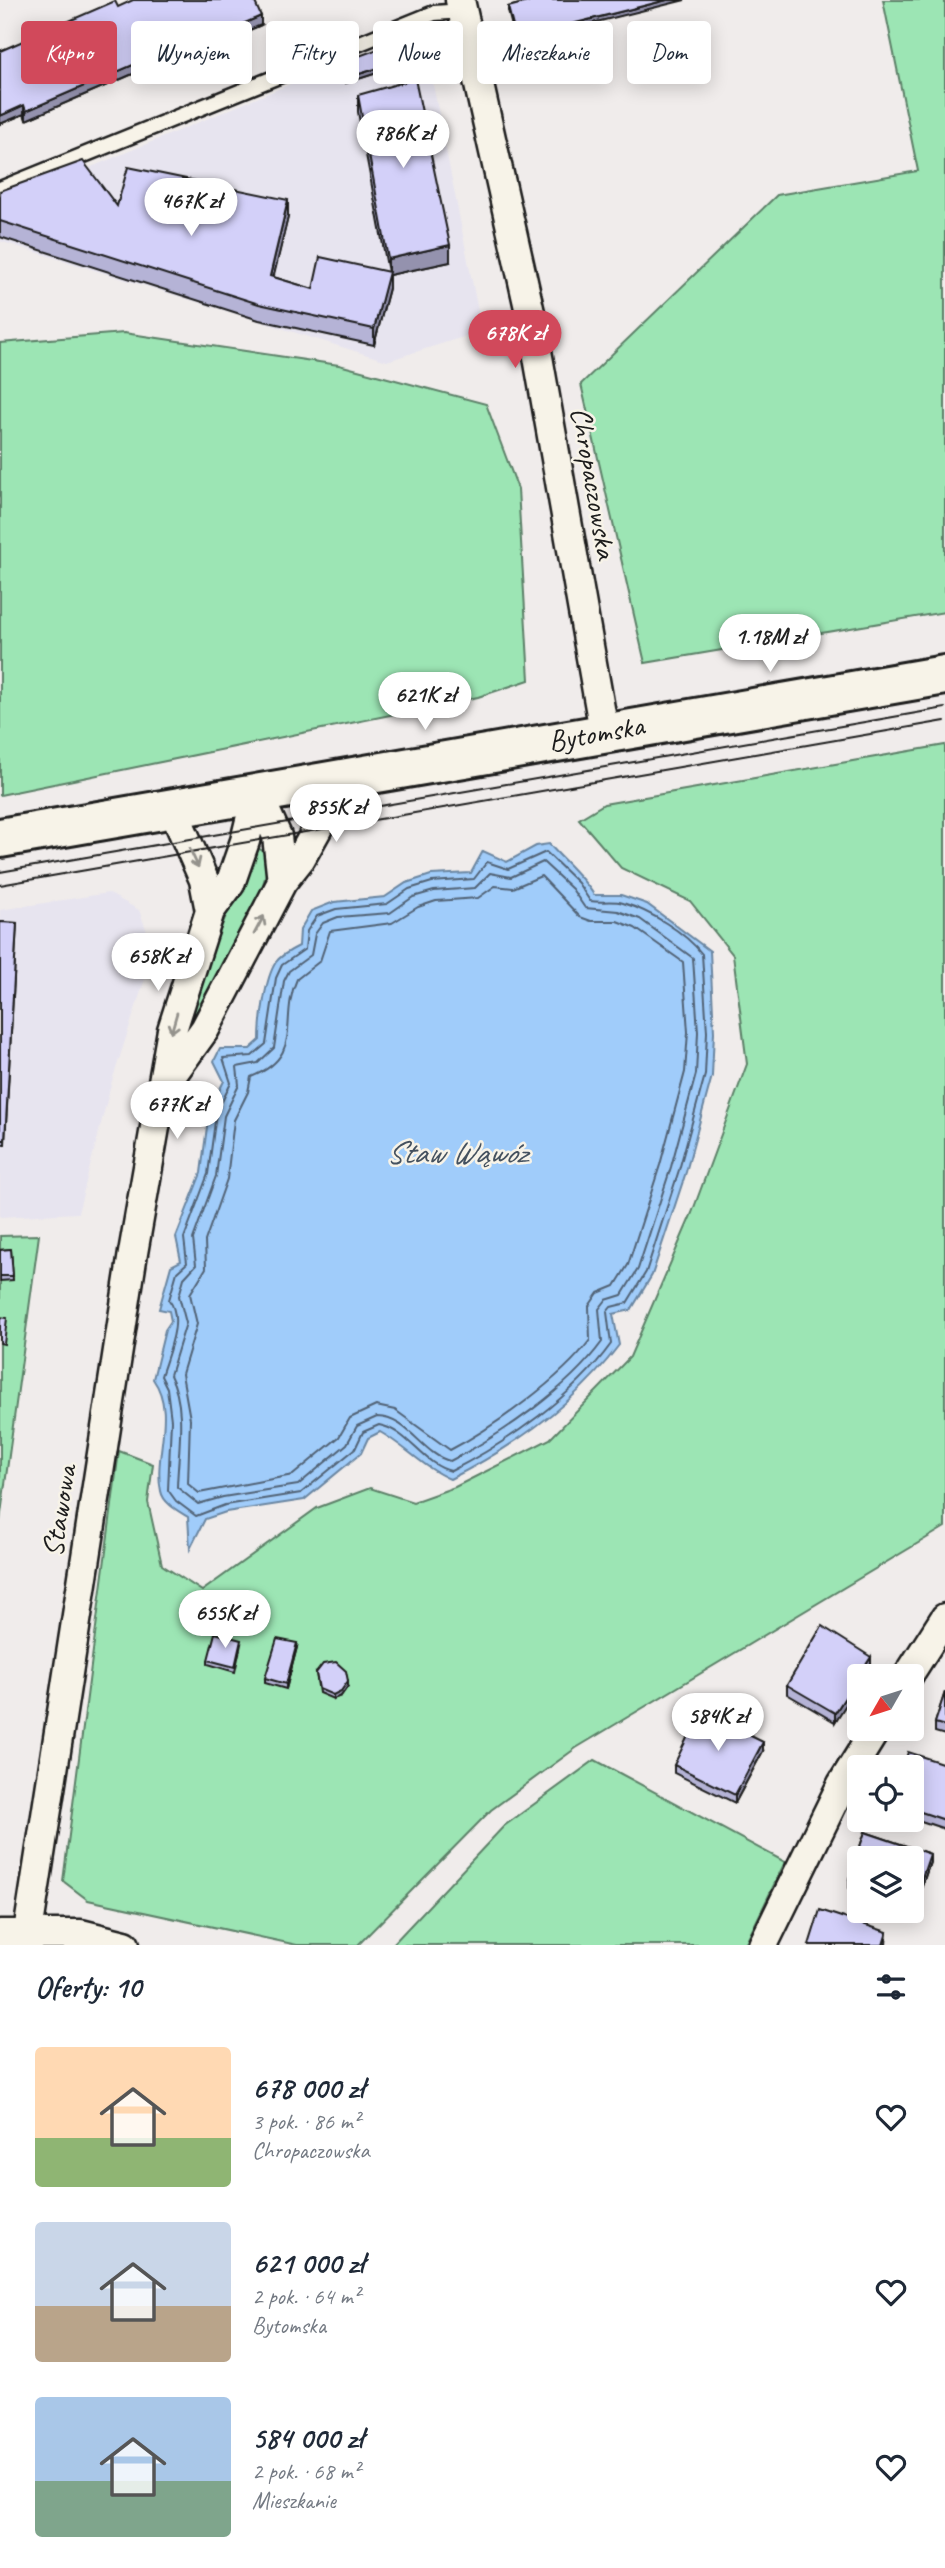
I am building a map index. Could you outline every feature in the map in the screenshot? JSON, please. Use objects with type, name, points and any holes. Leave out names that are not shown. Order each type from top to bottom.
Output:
[{"type":"main road","name":"Bytomska","points":[[0,838],[604,731],[945,675]]},
{"type":"street","name":"Chropaczowska","points":[[462,6],[531,317],[604,731]]},
{"type":"street","points":[[162,1088],[205,1029],[282,882],[301,858],[346,776]]},
{"type":"street","points":[[257,792],[277,836],[282,882]]},
{"type":"street","points":[[210,911],[230,884],[245,841],[257,792]]},
{"type":"street","points":[[172,807],[204,880],[210,911]]},
{"type":"street","name":"Stawowa","points":[[27,1939],[132,1254],[172,1030],[210,911]]},
{"type":"street","points":[[916,1664],[945,1618]]},
{"type":"street","points":[[763,1945],[842,1784],[869,1741]]},
{"type":"street","points":[[0,1934],[27,1939],[81,1934],[125,1945]]},
{"type":"lane","points":[[0,189],[434,13],[462,6]]},
{"type":"shaded area","points":[[373,49],[373,84],[433,84],[482,331],[387,361],[0,241],[0,205],[290,84],[359,84],[359,55]]},
{"type":"shaded area","points":[[108,893],[139,910],[154,951],[112,1081],[78,1213],[0,1217],[0,910]]},
{"type":"green space","points":[[883,0],[945,0],[945,612],[645,663],[581,384],[777,195],[918,171]]},
{"type":"green space","points":[[124,333],[339,365],[486,404],[518,489],[529,680],[478,697],[0,795],[0,343]]},
{"type":"green space","points":[[945,745],[945,1527],[576,1748],[491,1810],[358,1945],[297,1945],[88,1900],[63,1881],[119,1451],[153,1464],[148,1502],[162,1565],[202,1591],[317,1508],[370,1488],[413,1502],[455,1487],[550,1439],[630,1357],[692,1213],[747,1064],[733,955],[690,901],[621,868],[579,819],[604,804]]},
{"type":"green space","points":[[258,848],[264,852],[266,874],[260,895],[193,1021],[189,1022],[186,1018],[248,859]]},
{"type":"green space","points":[[39,1235],[0,1521],[0,1236]]},
{"type":"green space","points":[[595,1760],[785,1862],[745,1945],[392,1945],[504,1826]]},
{"type":"water","name":"Staw Wąwóz","points":[[549,844],[594,895],[621,895],[647,904],[710,951],[714,1032],[712,1076],[686,1172],[652,1275],[631,1310],[613,1314],[619,1345],[583,1386],[542,1422],[497,1453],[450,1479],[380,1432],[368,1438],[361,1453],[304,1500],[226,1512],[205,1519],[190,1549],[188,1517],[168,1503],[161,1491],[159,1477],[163,1406],[153,1379],[165,1330],[171,1321],[169,1311],[159,1309],[171,1266],[181,1261],[176,1237],[201,1173],[209,1111],[224,1081],[214,1061],[220,1049],[250,1049],[260,1040],[264,1000],[272,969],[281,957],[299,946],[300,930],[311,911],[334,902],[385,897],[406,883],[431,875],[471,873],[483,851],[507,862],[536,846]]},
{"type":"building","points":[[133,0],[254,0],[261,16],[250,21],[131,21],[131,66],[117,72],[117,21],[69,21],[115,1],[118,7]]},
{"type":"building","points":[[535,0],[667,0],[584,21],[512,21],[508,7]]},
{"type":"building","points":[[21,42],[21,84],[89,84],[26,111],[24,105],[0,116],[0,51]]},
{"type":"building","points":[[373,51],[373,70],[359,74],[359,56]]},
{"type":"building","points":[[397,84],[416,84],[450,245],[388,259],[358,95]]},
{"type":"building","points":[[83,161],[117,206],[128,167],[288,200],[270,276],[313,289],[320,257],[389,272],[374,329],[259,304],[0,221],[0,191]]},
{"type":"building","points":[[0,922],[17,923],[5,1140],[0,1140]]},
{"type":"building","points":[[11,1249],[13,1276],[0,1276],[0,1250]]},
{"type":"building","points":[[0,1317],[7,1318],[4,1344],[0,1343]]},
{"type":"building","points":[[822,1626],[871,1657],[866,1664],[847,1664],[847,1694],[835,1713],[787,1685]]},
{"type":"building","points":[[215,1633],[241,1640],[235,1667],[208,1660]]},
{"type":"building","points":[[277,1639],[297,1643],[286,1684],[265,1678]]},
{"type":"building","points":[[336,1662],[346,1671],[348,1681],[341,1691],[333,1695],[319,1689],[316,1673],[323,1664]]},
{"type":"building","points":[[945,1692],[945,1726],[935,1723]]},
{"type":"building","points":[[700,1711],[763,1742],[735,1795],[674,1765]]},
{"type":"building","points":[[924,1757],[945,1764],[945,1820],[924,1813]]},
{"type":"building","points":[[865,1832],[906,1846],[860,1846]]},
{"type":"building","points":[[924,1852],[930,1854],[924,1872]]},
{"type":"building","points":[[820,1910],[847,1919],[847,1923],[860,1923],[887,1932],[883,1945],[809,1945]]},
{"type":"tram line","points":[[0,872],[945,708]]},
{"type":"tram line","points":[[0,885],[945,721]]}]
